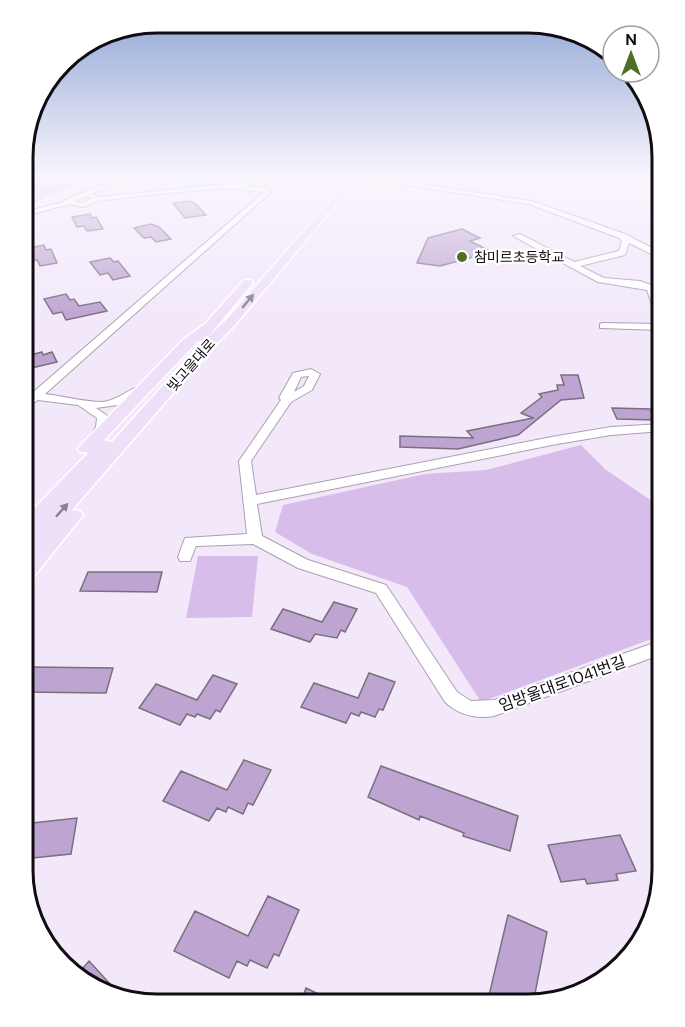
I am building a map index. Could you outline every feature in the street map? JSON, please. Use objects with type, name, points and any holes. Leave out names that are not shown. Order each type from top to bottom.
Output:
[{"type":"main road","name":"빛고을대로","points":[[33,542],[208,344],[222,322],[304,224]]},
{"type":"main road","name":"빛고을대로","points":[[33,520],[312,224]]},
{"type":"main road","points":[[33,505],[189,342],[222,322]]},
{"type":"main road","points":[[33,564],[146,433],[216,345],[222,322]]},
{"type":"street","points":[[33,399],[232,224]]},
{"type":"street","points":[[587,224],[652,251]]},
{"type":"street","points":[[517,236],[612,283],[645,284],[652,291]]},
{"type":"street","points":[[573,265],[622,253],[626,241],[621,237]]},
{"type":"street","points":[[603,326],[652,327]]},
{"type":"street","points":[[36,396],[102,405],[121,402],[149,383]]},
{"type":"street","points":[[255,539],[245,461],[287,400]]},
{"type":"street","points":[[80,403],[103,417],[102,427],[88,447]]},
{"type":"street","points":[[249,501],[556,440],[611,431],[652,428]]},
{"type":"street","name":"임방울대로1041번길","points":[[185,557],[190,541],[255,539],[303,564],[381,589],[451,698],[466,709],[476,711],[494,708],[652,651]]},
{"type":"shaded area","points":[[581,445],[605,469],[652,501],[652,639],[481,702],[407,587],[312,554],[275,532],[283,505],[425,474],[486,470]]},
{"type":"shaded area","points":[[198,556],[258,556],[252,617],[186,618]]},
{"type":"building","points":[[75,224],[100,224],[103,229],[87,231],[84,226],[77,227]]},
{"type":"building","points":[[151,224],[159,227],[171,239],[156,242],[151,237],[144,238],[134,228]]},
{"type":"building","points":[[462,229],[480,238],[470,241],[492,252],[440,266],[417,263],[428,238]]},
{"type":"building","points":[[44,245],[46,250],[51,249],[57,263],[40,266],[37,260],[33,260],[33,247]]},
{"type":"building","points":[[110,258],[114,262],[118,261],[130,276],[113,280],[108,273],[100,275],[90,262]]},
{"type":"building","points":[[66,294],[79,306],[100,302],[107,311],[66,320],[62,312],[53,314],[44,299]]},
{"type":"building","points":[[42,352],[43,355],[52,352],[57,362],[33,368],[33,354]]},
{"type":"building","points":[[561,375],[578,375],[584,398],[561,400],[518,435],[458,449],[400,447],[400,436],[473,438],[467,431],[533,418],[521,413],[542,397],[539,394],[558,390],[557,385],[564,385]]},
{"type":"building","points":[[612,408],[650,409],[652,413],[652,420],[617,419]]},
{"type":"building","points":[[88,572],[162,572],[157,592],[80,591]]},
{"type":"building","points":[[334,602],[357,609],[345,632],[341,630],[337,638],[315,634],[310,642],[271,629],[283,609],[322,622]]},
{"type":"building","points":[[33,667],[113,668],[106,693],[33,692]]},
{"type":"building","points":[[369,673],[395,682],[383,710],[379,709],[375,717],[361,712],[359,716],[351,713],[346,723],[301,707],[314,683],[358,698]]},
{"type":"building","points":[[213,675],[237,684],[220,712],[216,710],[210,719],[197,714],[195,717],[187,714],[180,725],[139,708],[156,684],[197,700]]},
{"type":"building","points":[[244,760],[271,770],[253,805],[248,803],[243,814],[228,807],[226,812],[217,808],[209,821],[163,801],[181,771],[227,790]]},
{"type":"building","points":[[381,766],[518,816],[510,851],[463,836],[464,833],[420,816],[419,820],[368,797]]},
{"type":"building","points":[[77,818],[71,854],[33,858],[33,823]]},
{"type":"building","points":[[620,835],[636,871],[616,874],[618,880],[587,884],[585,879],[561,882],[548,845]]},
{"type":"building","points":[[268,896],[299,910],[279,956],[274,954],[267,968],[250,960],[247,966],[237,961],[229,978],[174,951],[195,911],[248,936]]},
{"type":"building","points":[[508,915],[547,932],[535,994],[489,994]]},
{"type":"building","points":[[89,961],[112,986],[95,977],[82,969]]},
{"type":"building","points":[[306,988],[318,994],[304,994]]},
{"type":"place","name":"참미르초등학교","points":[[462,257]]}]
